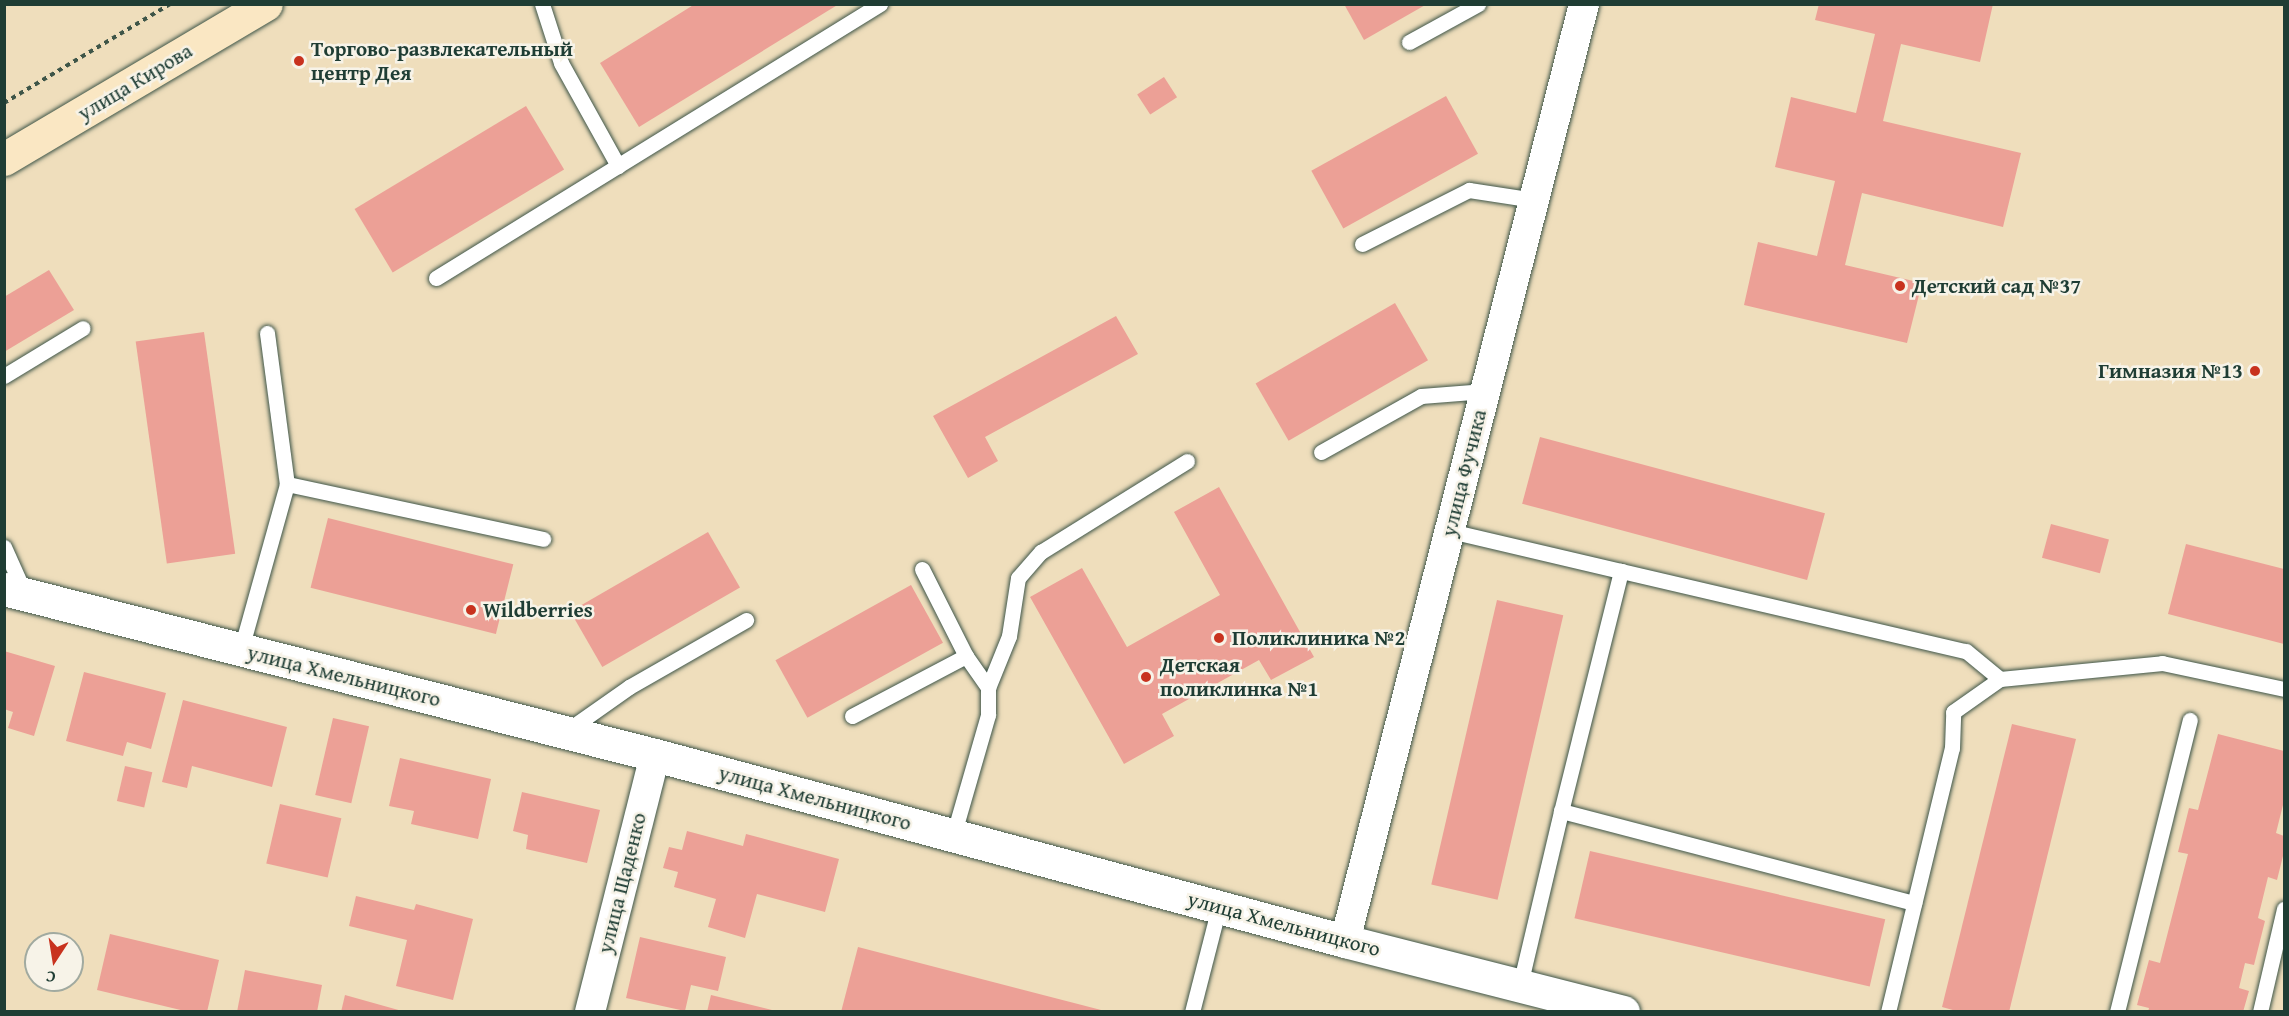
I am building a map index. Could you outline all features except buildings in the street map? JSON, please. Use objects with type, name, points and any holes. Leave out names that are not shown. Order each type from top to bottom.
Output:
[{"type":"main road","name":"улица Кирова","points":[[4,159],[266,4]]},
{"type":"street","name":"улица Фучика","points":[[1345,941],[1584,4]]},
{"type":"street","name":"улица Хмельницкого","points":[[15,591],[655,755],[1345,941],[1623,1011]]},
{"type":"street","name":"улица Щаденко","points":[[590,1011],[655,755]]},
{"type":"lane","points":[[542,4],[561,63],[618,166]]},
{"type":"lane","points":[[436,278],[880,4]]},
{"type":"lane","points":[[1409,42],[1478,4]]},
{"type":"lane","points":[[1362,244],[1468,190],[1534,200]]},
{"type":"lane","points":[[4,376],[83,328]]},
{"type":"lane","points":[[241,649],[287,484],[267,333]]},
{"type":"lane","points":[[1321,452],[1421,396],[1485,391]]},
{"type":"lane","points":[[953,836],[988,715],[988,688],[1009,636],[1018,578],[1041,552],[1187,460]]},
{"type":"lane","points":[[287,484],[543,538]]},
{"type":"lane","points":[[1450,531],[1966,651],[2000,679]]},
{"type":"lane","points":[[4,547],[15,591]]},
{"type":"lane","points":[[922,569],[966,656],[988,688]]},
{"type":"lane","points":[[1520,985],[1621,571]]},
{"type":"lane","points":[[565,732],[629,687],[746,620]]},
{"type":"lane","points":[[852,716],[966,656]]},
{"type":"lane","points":[[1888,1011],[1952,748],[1953,712],[2000,679],[2162,663],[2284,689]]},
{"type":"lane","points":[[2117,1011],[2190,720]]},
{"type":"lane","points":[[1561,812],[1914,903]]},
{"type":"lane","points":[[1192,1011],[1220,907]]},
{"type":"lane","points":[[2260,1011],[2284,909]]},
{"type":"path","points":[[4,103],[170,4]]},
{"type":"place","name":"Торгово-развлекательный центр Дея","points":[[299,61]]},
{"type":"place","name":"Детский сад №37","points":[[1900,286]]},
{"type":"place","name":"Гимназия №13","points":[[2255,371]]},
{"type":"place","name":"Wildberries","points":[[471,610]]},
{"type":"place","name":"Поликлиника №2","points":[[1219,638]]},
{"type":"place","name":"Детская поликлинка №1","points":[[1146,677]]}]
